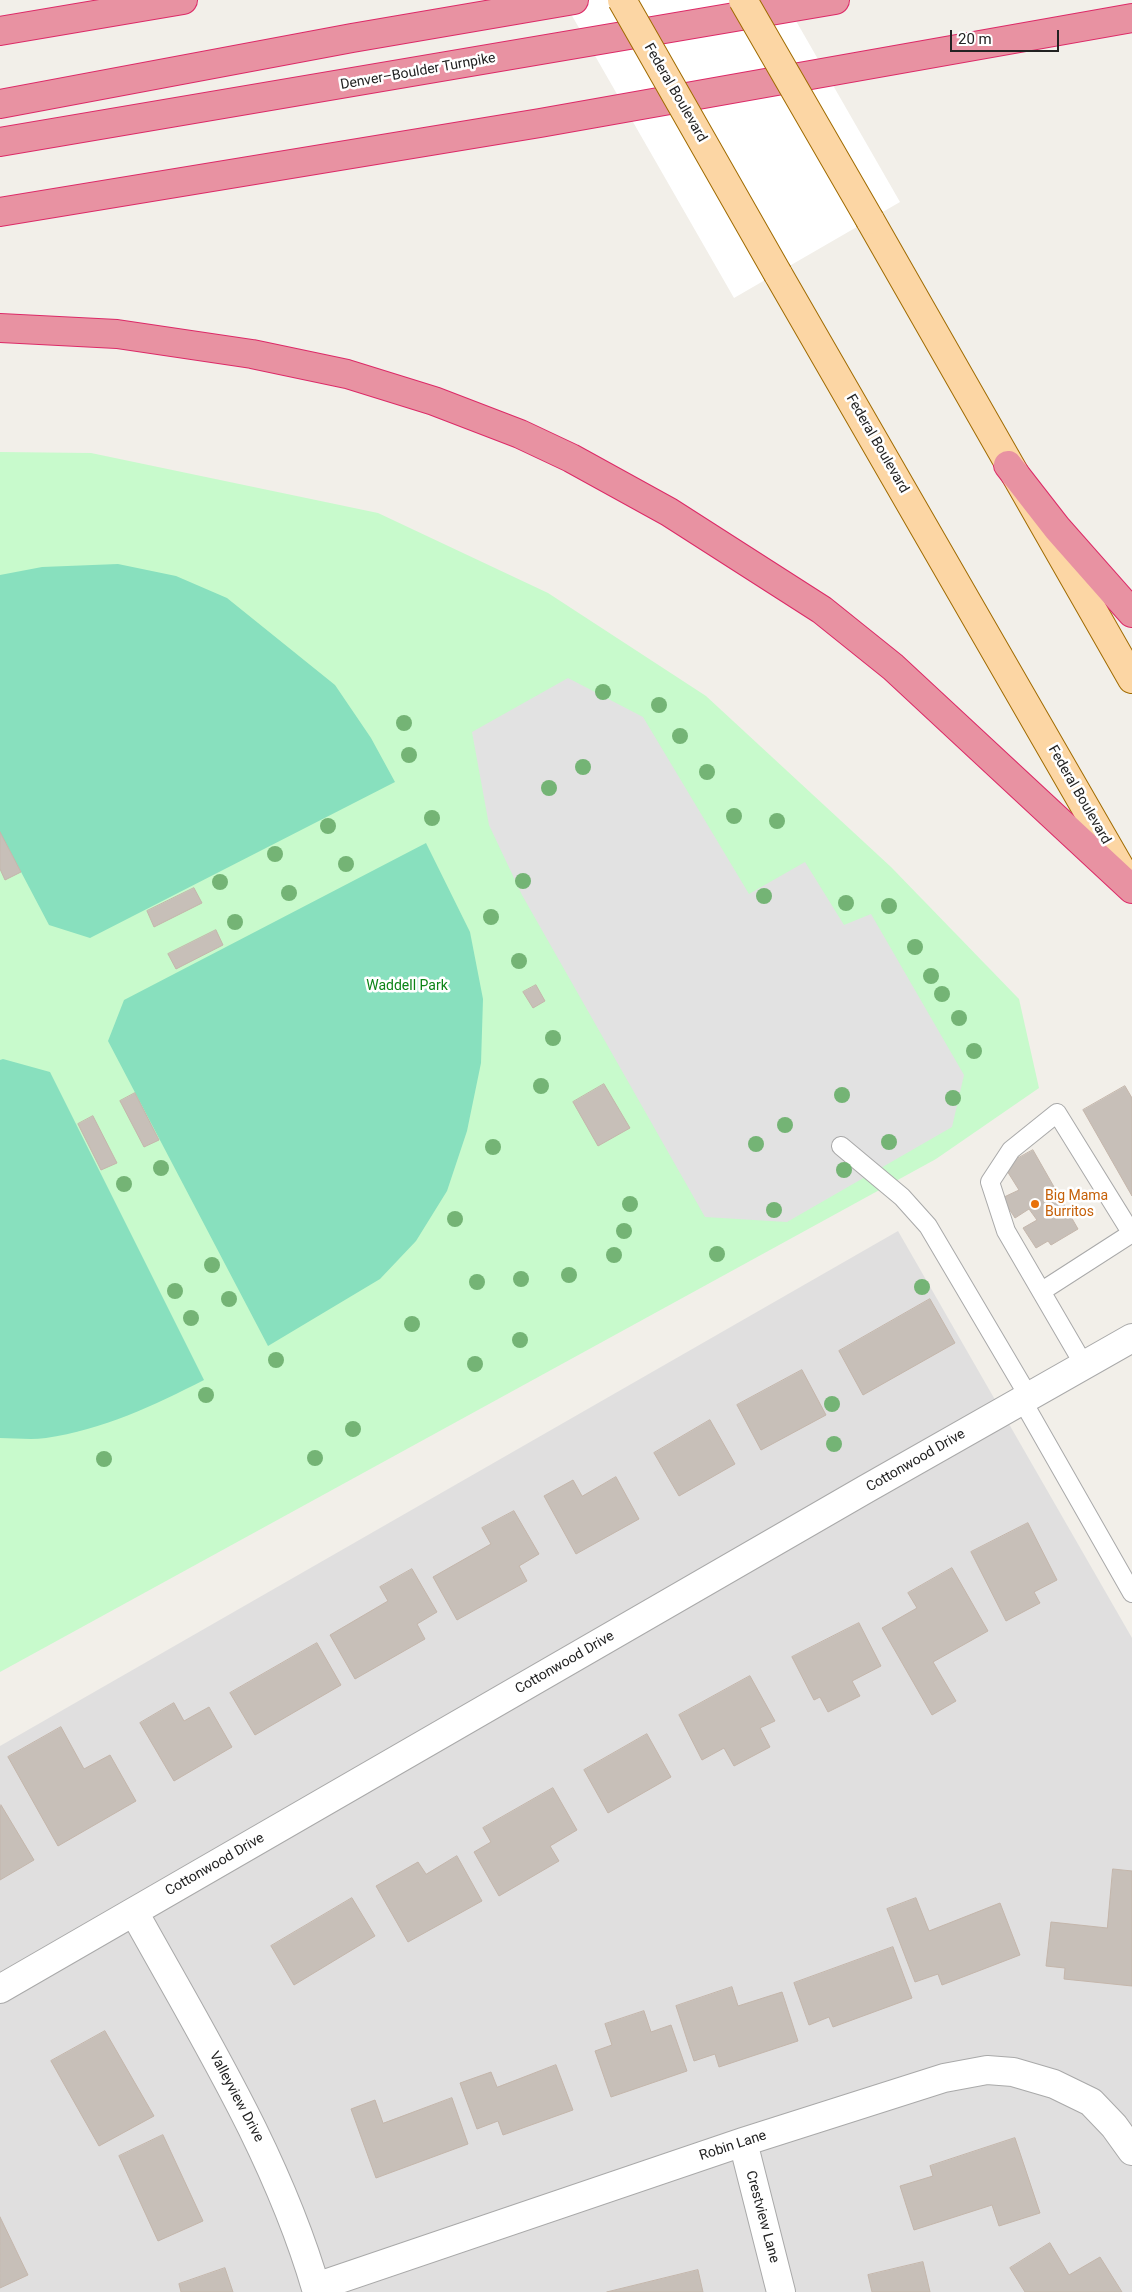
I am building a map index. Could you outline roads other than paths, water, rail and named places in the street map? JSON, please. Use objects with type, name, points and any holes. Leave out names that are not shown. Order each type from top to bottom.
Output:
[{"type":"highway","points":[[0,31],[183,0]]},
{"type":"highway","points":[[0,104],[352,38],[574,0]]},
{"type":"highway","name":"Denver–Boulder Turnpike","points":[[0,142],[835,0]]},
{"type":"highway","points":[[0,212],[540,123],[1132,18]]},
{"type":"highway","points":[[0,328],[117,334],[252,354],[346,374],[434,401],[520,434],[571,458],[669,512],[822,610],[893,667],[1132,888]]},
{"type":"highway","points":[[1008,465],[1057,528],[1132,613]]},
{"type":"main road","name":"Federal Boulevard","points":[[622,0],[1132,888]]},
{"type":"main road","points":[[744,0],[1132,680]]},
{"type":"street","name":"Cottonwood Drive","points":[[0,1989],[1132,1338]]},
{"type":"street","name":"Valleyview Drive","points":[[134,1912],[252,2125],[284,2195],[317,2289]]},
{"type":"street","name":"Robin Lane","points":[[317,2289],[743,2142],[944,2078],[987,2070],[1013,2072],[1046,2082],[1091,2102],[1114,2126],[1132,2151]]},
{"type":"street","name":"Crestview Lane","points":[[743,2142],[781,2292]]},
{"type":"lane","points":[[1042,1291],[1132,1233],[1057,1113],[1011,1150],[990,1182],[1006,1231],[1084,1365]]},
{"type":"lane","points":[[841,1146],[902,1197],[928,1226],[1026,1398],[1132,1593]]},
{"type":"place","name":"Big Mama Burritos","points":[[1035,1204]]},
{"type":"park label","name":"Waddell Park","points":[[407,986]]}]
